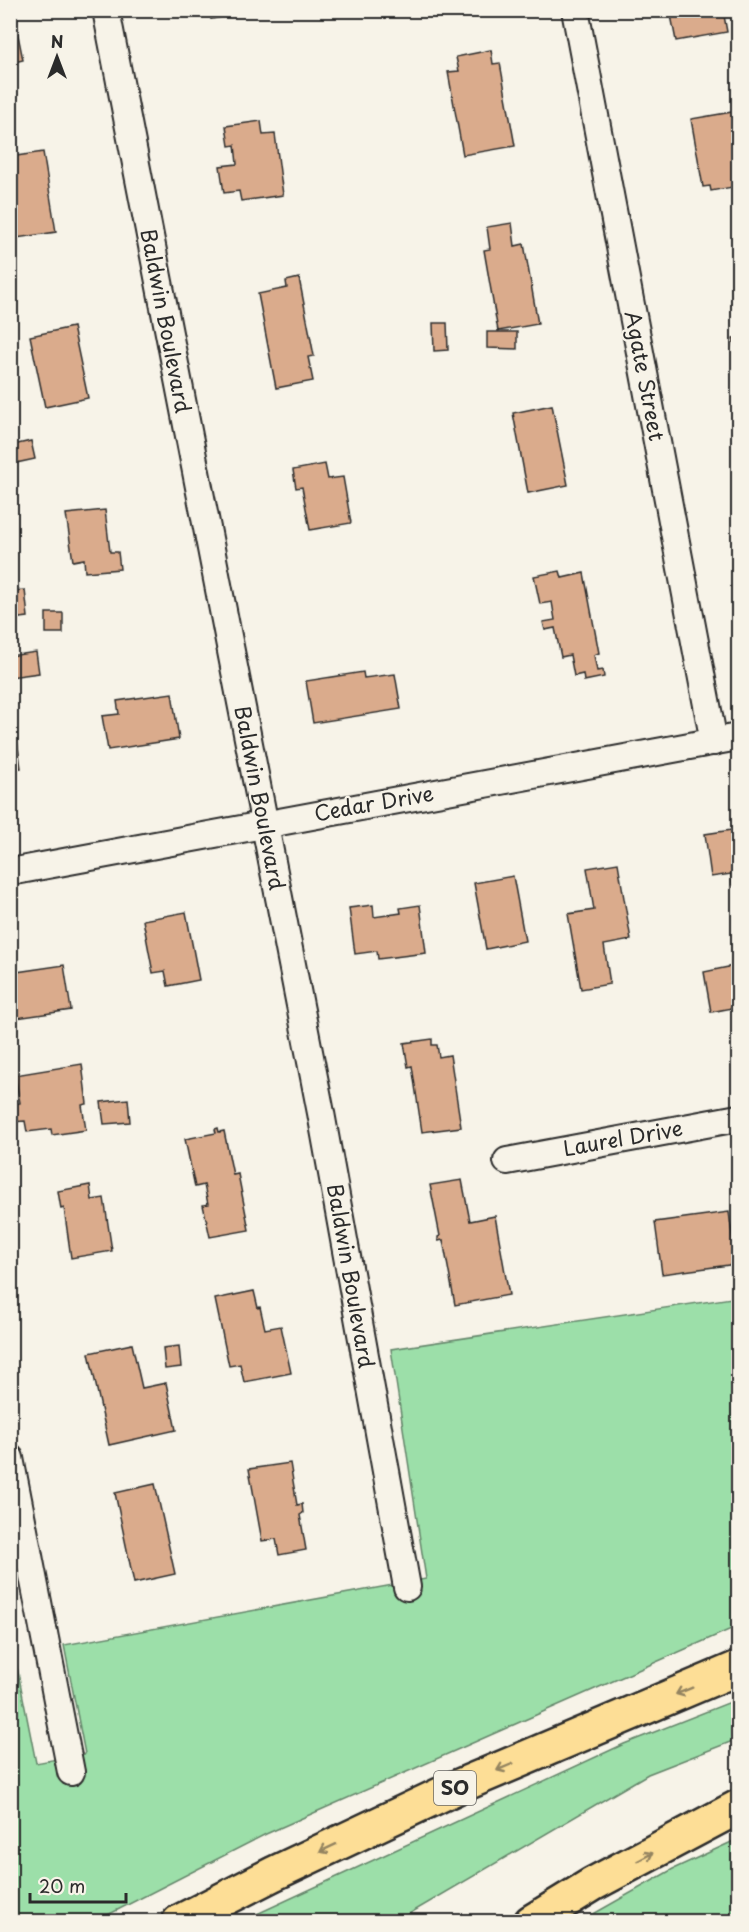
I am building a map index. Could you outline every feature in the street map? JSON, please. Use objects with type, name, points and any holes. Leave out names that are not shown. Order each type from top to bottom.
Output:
[{"type":"highway","name":"SO","points":[[179,1922],[273,1874],[457,1787],[738,1668]]},
{"type":"highway","points":[[521,1922],[738,1807]]},
{"type":"highway","points":[[531,1922],[593,1884]]},
{"type":"street","name":"Baldwin Boulevard","points":[[106,10],[321,1113],[407,1587]]},
{"type":"street","name":"Agate Street","points":[[575,10],[726,739]]},
{"type":"street","name":"Cedar Drive","points":[[10,872],[726,739]]},
{"type":"street","name":"Laurel Drive","points":[[507,1161],[738,1118]]},
{"type":"street","points":[[10,1458],[71,1772]]},
{"type":"green space","points":[[738,1297],[738,1626],[266,1834],[96,1921],[11,1921],[10,1632],[36,1763],[85,1754],[64,1645],[426,1579],[391,1349]]},
{"type":"green space","points":[[738,1699],[738,1739],[648,1774],[397,1921],[242,1921],[624,1744]]},
{"type":"green space","points":[[738,1839],[738,1921],[581,1921],[673,1869]]},
{"type":"building","points":[[10,10],[13,10],[23,60],[10,63]]},
{"type":"building","points":[[210,10],[250,10],[250,12],[211,19]]},
{"type":"building","points":[[670,10],[723,10],[727,32],[676,41]]},
{"type":"building","points":[[491,50],[493,64],[500,63],[515,146],[463,155],[448,72],[459,71],[456,57]]},
{"type":"building","points":[[738,111],[738,186],[711,191],[710,186],[703,187],[691,119]]},
{"type":"building","points":[[261,121],[263,135],[275,134],[283,195],[241,201],[239,191],[224,193],[220,166],[237,164],[235,145],[229,146],[226,126]]},
{"type":"building","points":[[43,152],[56,232],[10,239],[10,157]]},
{"type":"building","points":[[512,223],[515,246],[524,244],[538,324],[498,331],[484,250],[490,249],[487,227]]},
{"type":"building","points":[[299,278],[314,356],[308,357],[313,381],[276,388],[258,294],[287,288],[286,281]]},
{"type":"building","points":[[433,323],[447,323],[448,350],[434,351]]},
{"type":"building","points":[[73,327],[88,398],[45,407],[30,336]]},
{"type":"building","points":[[487,332],[517,332],[517,349],[487,348]]},
{"type":"building","points":[[738,337],[738,369],[733,338]]},
{"type":"building","points":[[552,405],[568,485],[528,493],[513,413]]},
{"type":"building","points":[[31,441],[35,459],[16,463],[13,445]]},
{"type":"building","points":[[325,464],[328,479],[343,477],[351,523],[310,530],[302,487],[296,488],[293,470]]},
{"type":"building","points":[[105,510],[110,552],[118,552],[120,569],[85,572],[84,559],[73,561],[66,514]]},
{"type":"building","points":[[560,571],[562,578],[584,573],[599,653],[594,655],[597,671],[603,670],[604,677],[584,681],[583,674],[574,676],[570,655],[561,657],[555,628],[545,630],[543,622],[555,620],[552,602],[540,604],[534,576]]},
{"type":"building","points":[[25,590],[28,617],[12,619],[10,591]]},
{"type":"building","points":[[46,613],[63,613],[63,633],[46,633]]},
{"type":"building","points":[[36,652],[39,673],[10,677],[10,656]]},
{"type":"building","points":[[363,672],[364,678],[395,674],[401,709],[313,723],[306,681]]},
{"type":"building","points":[[172,693],[179,739],[108,750],[102,716],[119,714],[117,701]]},
{"type":"building","points":[[10,725],[15,725],[21,768],[10,769]]},
{"type":"building","points":[[738,829],[738,886],[733,887],[731,874],[711,877],[705,834]]},
{"type":"building","points":[[618,863],[631,940],[604,945],[610,984],[581,989],[568,914],[594,910],[587,868]]},
{"type":"building","points":[[513,876],[525,941],[486,949],[474,883]]},
{"type":"building","points":[[373,905],[374,917],[401,913],[400,908],[420,905],[426,953],[378,959],[377,951],[355,954],[349,908]]},
{"type":"building","points":[[186,912],[199,980],[168,986],[165,971],[153,973],[143,920]]},
{"type":"building","points":[[64,965],[71,1010],[10,1019],[10,973]]},
{"type":"building","points":[[738,965],[738,1015],[737,1007],[711,1012],[704,972]]},
{"type":"building","points":[[432,1039],[432,1045],[437,1045],[439,1057],[450,1055],[461,1127],[422,1132],[412,1066],[408,1067],[404,1043]]},
{"type":"building","points":[[82,1064],[87,1104],[82,1105],[86,1130],[52,1135],[51,1129],[27,1132],[25,1121],[11,1122],[10,1105],[20,1103],[15,1075]]},
{"type":"building","points":[[128,1099],[130,1122],[104,1124],[101,1102]]},
{"type":"building","points":[[218,1128],[219,1132],[224,1131],[233,1175],[238,1174],[249,1230],[210,1237],[203,1205],[208,1204],[204,1185],[195,1187],[185,1139],[216,1133],[215,1129]]},
{"type":"building","points":[[462,1180],[470,1221],[495,1216],[509,1295],[455,1305],[443,1240],[438,1241],[440,1236],[430,1185]]},
{"type":"building","points":[[90,1185],[92,1200],[104,1198],[112,1251],[71,1258],[64,1208],[61,1209],[58,1191]]},
{"type":"building","points":[[729,1212],[736,1264],[662,1274],[655,1222]]},
{"type":"building","points":[[254,1291],[265,1329],[281,1326],[291,1373],[244,1382],[240,1364],[229,1366],[215,1299]]},
{"type":"building","points":[[132,1344],[142,1388],[166,1383],[176,1430],[109,1445],[89,1353]]},
{"type":"building","points":[[179,1346],[181,1367],[165,1369],[163,1348]]},
{"type":"building","points":[[290,1463],[297,1505],[302,1504],[303,1513],[300,1515],[306,1550],[279,1555],[276,1539],[262,1541],[249,1469]]},
{"type":"building","points":[[155,1484],[175,1574],[134,1583],[115,1493]]}]
